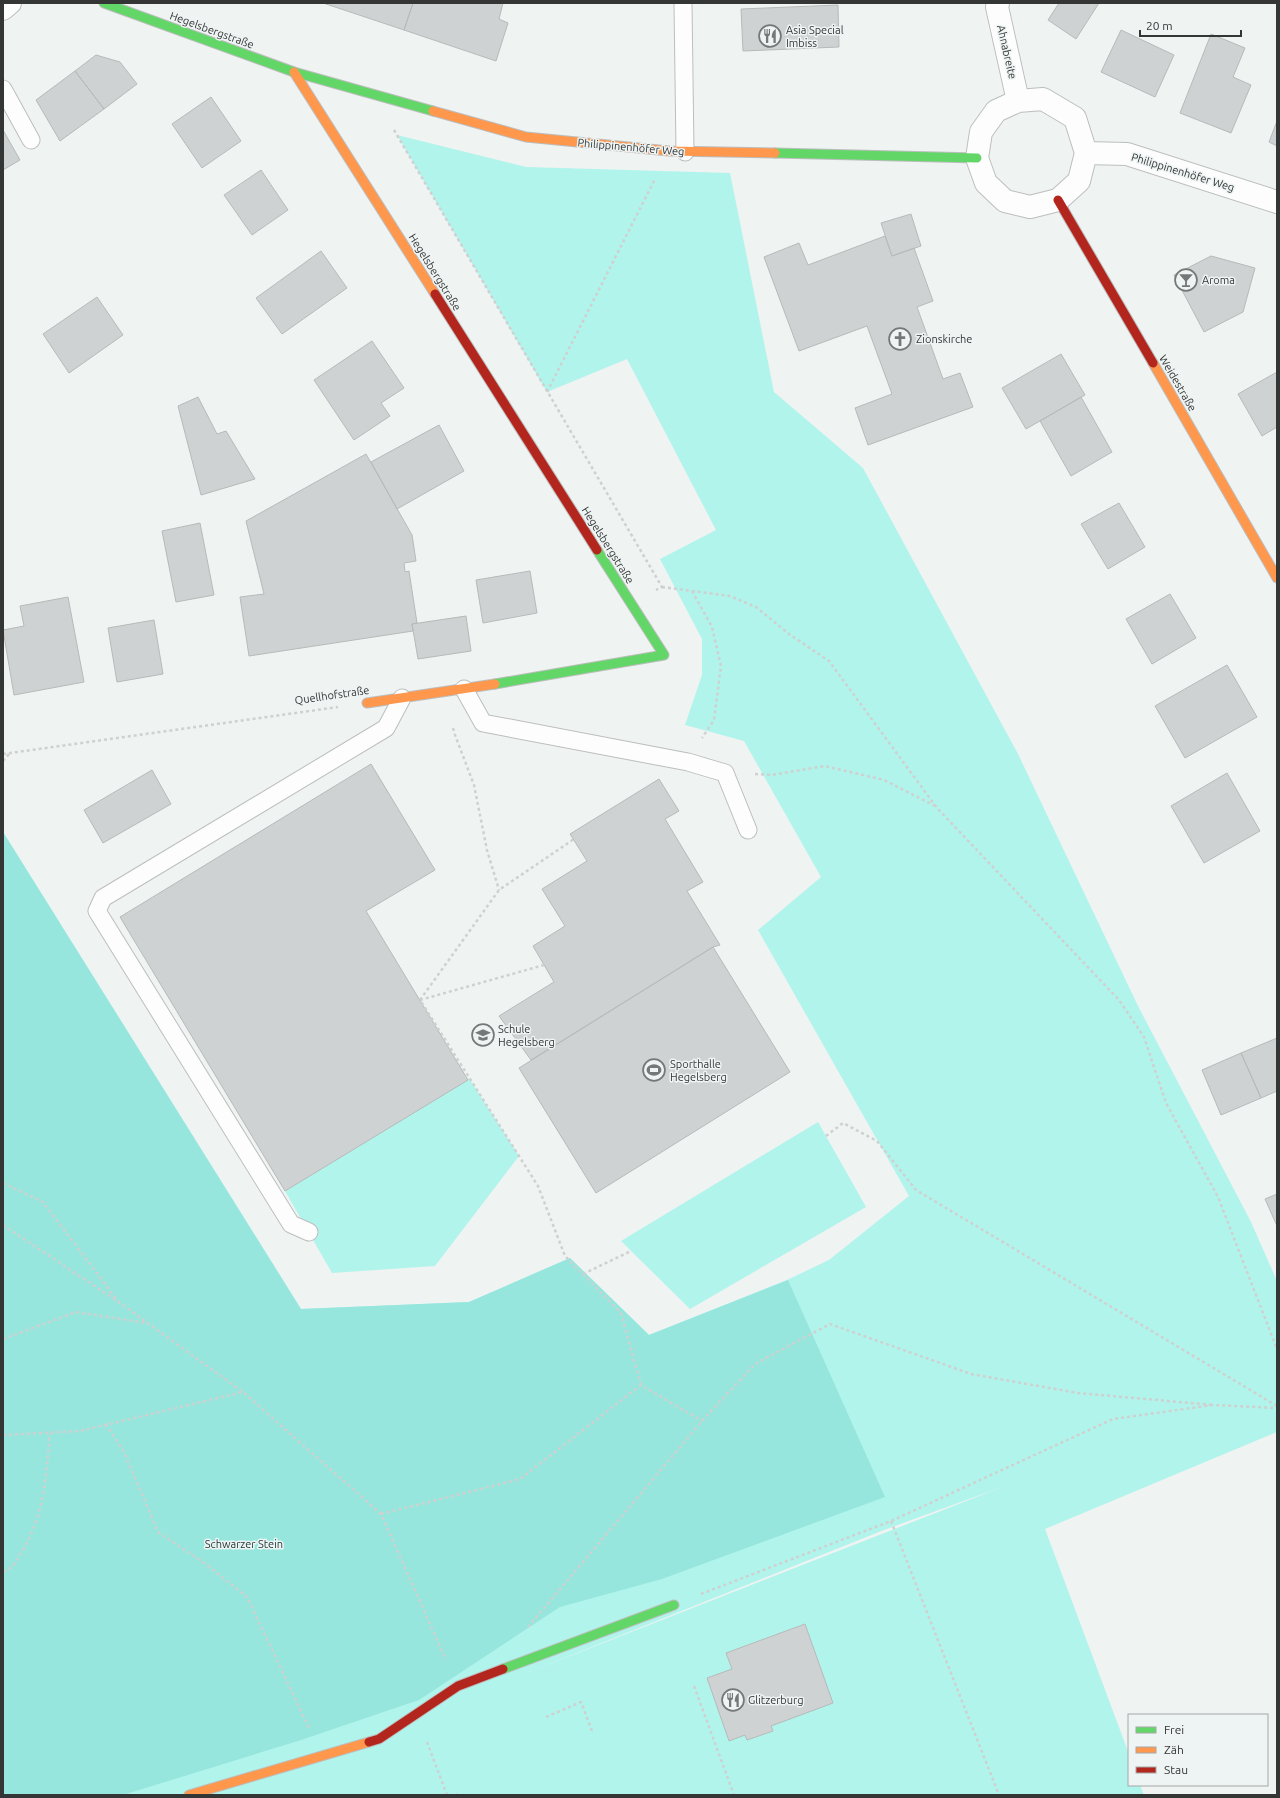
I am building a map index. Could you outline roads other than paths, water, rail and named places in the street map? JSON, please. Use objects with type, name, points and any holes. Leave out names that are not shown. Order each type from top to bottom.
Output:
[{"type":"street","points":[[3,9],[10,3]]},
{"type":"street","name":"Hegelsbergstraße","points":[[104,3],[294,72],[664,656]]},
{"type":"street","name":"Ahnabreite","points":[[998,3],[997,7],[1018,101]]},
{"type":"street","name":"Philippinenhöfer Weg","points":[[294,72],[526,137],[677,151],[977,158]]},
{"type":"street","points":[[1043,99],[1075,118],[1086,153],[1079,181],[1058,200],[1030,208],[1005,200],[986,183],[977,158],[981,132],[996,111],[1018,101],[1043,99]]},
{"type":"street","name":"Philippinenhöfer Weg","points":[[1086,153],[1127,154],[1277,202]]},
{"type":"street","name":"Weidestraße","points":[[1058,200],[1277,578]]},
{"type":"street","name":"Quellhofstraße","points":[[366,703],[447,692],[664,656]]},
{"type":"street","points":[[189,1795],[379,1739],[458,1686],[674,1605]]},
{"type":"lane","points":[[677,151],[683,3]]},
{"type":"lane","points":[[3,89],[31,140]]},
{"type":"lane","points":[[464,689],[483,723],[688,762],[725,773],[748,830]]},
{"type":"lane","points":[[309,1232],[291,1224],[97,911],[103,898],[386,728],[402,698]]},
{"type":"place","name":"Asia Special Imbiss","points":[[770,36]]},
{"type":"place","name":"Aroma","points":[[1186,280]]},
{"type":"place","name":"Zionskirche","points":[[900,339]]},
{"type":"place","name":"Schule Hegelsberg","points":[[483,1035]]},
{"type":"place","name":"Sporthalle Hegelsberg","points":[[654,1070]]},
{"type":"place","name":"Glitzerburg","points":[[733,1700]]},
{"type":"park label","name":"Schwarzer Stein","points":[[244,1544]]}]
